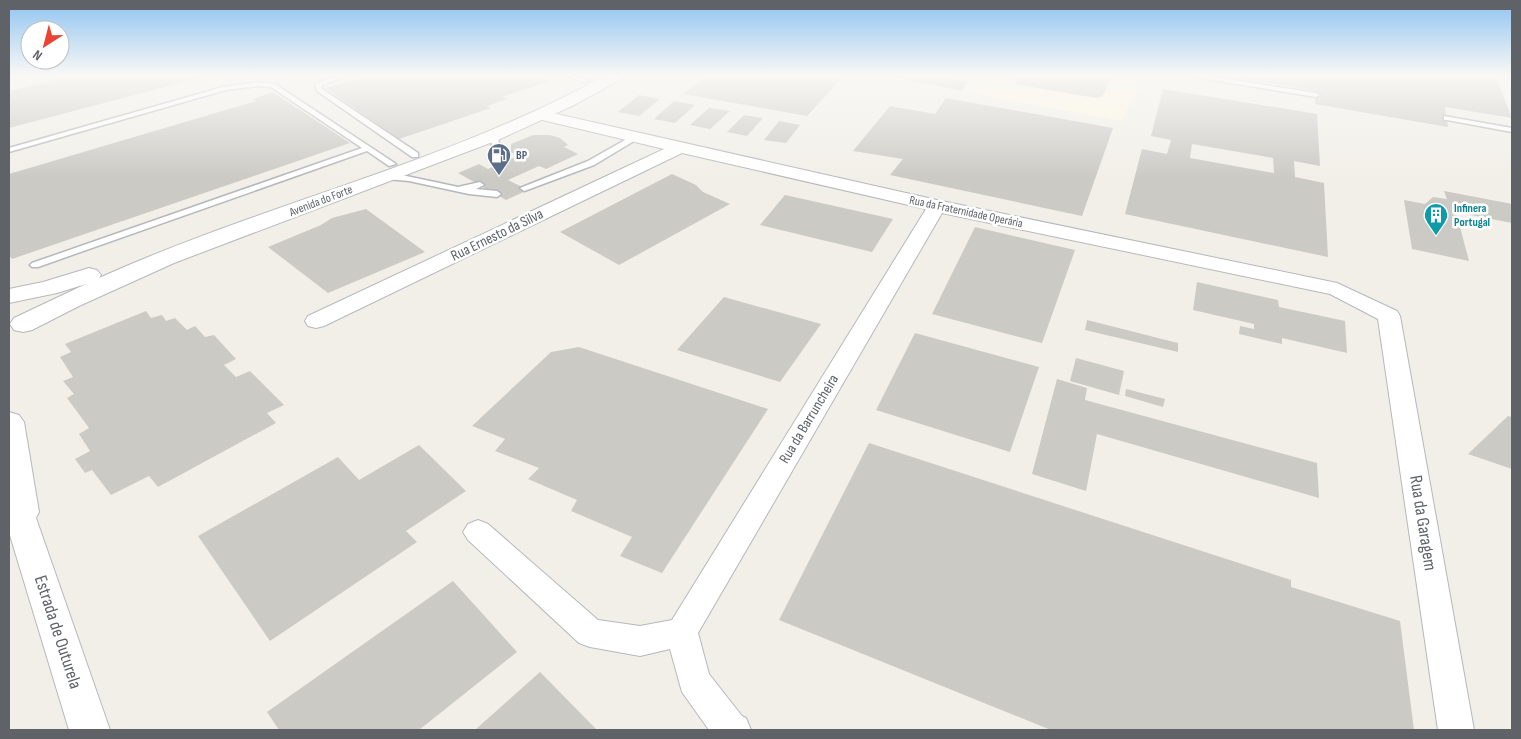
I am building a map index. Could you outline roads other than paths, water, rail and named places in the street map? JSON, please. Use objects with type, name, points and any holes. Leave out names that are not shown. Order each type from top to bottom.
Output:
[{"type":"street","name":"Avenida do Forte","points":[[16,330],[135,272],[388,171],[416,155],[525,109]]},
{"type":"street","name":"Avenida do Forte","points":[[9,297],[69,282],[494,135],[550,109]]},
{"type":"street","name":"Rua da Fraternidade Operária","points":[[539,115],[936,206],[1337,289],[1389,316]]},
{"type":"street","name":"Rua Ernesto da Silva","points":[[316,322],[679,148]]},
{"type":"street","name":"Rua da Barruncheira","points":[[682,632],[936,206]]},
{"type":"street","points":[[9,297],[23,302],[28,308],[28,315],[16,330]]},
{"type":"street","name":"Rua da Garagem","points":[[1389,316],[1456,730]]},
{"type":"street","name":"Estrada de Outurela","points":[[9,422],[26,533]]},
{"type":"street","name":"Estrada de Outurela","points":[[9,493],[26,533],[88,729]]},
{"type":"street","points":[[478,532],[590,633],[640,641],[682,632],[694,681],[729,728],[733,730]]},
{"type":"lane","points":[[9,150],[149,109]]},
{"type":"lane","points":[[309,109],[368,148],[388,171],[402,177],[464,190],[497,194]]},
{"type":"lane","points":[[348,109],[416,155]]},
{"type":"lane","points":[[1447,118],[1512,130]]},
{"type":"lane","points":[[494,135],[497,165]]},
{"type":"lane","points":[[524,188],[590,163],[635,138]]},
{"type":"lane","points":[[35,265],[368,148]]},
{"type":"lane","points":[[464,190],[480,185]]},
{"type":"place","name":"BP","points":[[499,176]]},
{"type":"place","name":"Infinera Portugal","points":[[1436,236]]}]
